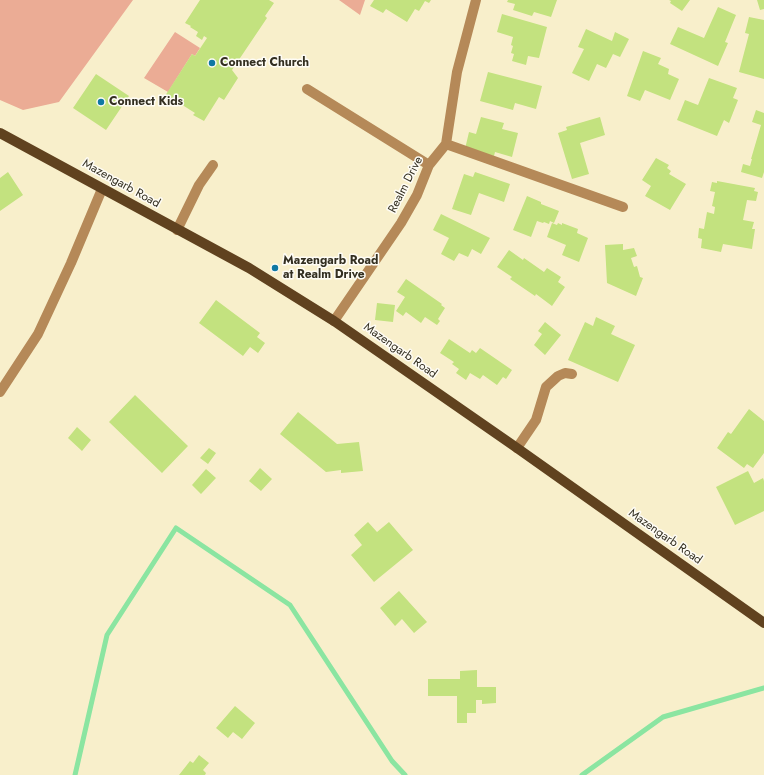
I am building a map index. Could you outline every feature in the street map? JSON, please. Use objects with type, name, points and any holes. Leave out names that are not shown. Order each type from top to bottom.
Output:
[{"type":"main road","name":"Mazengarb Road","points":[[0,134],[249,268],[334,321],[517,448],[764,623]]},
{"type":"street","points":[[476,0],[457,72],[446,144],[623,207]]},
{"type":"street","points":[[307,89],[429,165]]},
{"type":"street","name":"Realm Drive","points":[[334,321],[401,223],[417,195],[429,165],[446,144]]},
{"type":"street","points":[[177,230],[199,186],[213,165]]},
{"type":"street","points":[[0,392],[38,334],[102,189]]},
{"type":"street","points":[[517,448],[536,420],[546,387],[558,376],[572,374]]},
{"type":"shaded area","points":[[0,0],[133,0],[59,102],[23,110],[0,100]]},
{"type":"shaded area","points":[[339,0],[365,0],[360,15]]},
{"type":"shaded area","points":[[175,32],[200,48],[195,56],[192,54],[168,92],[144,78]]},
{"type":"building","name":"Connect Church","points":[[200,0],[269,0],[274,3],[265,16],[267,18],[232,70],[238,78],[224,100],[219,97],[204,121],[193,115],[195,113],[165,96],[192,54],[195,56],[207,38],[204,36],[202,40],[196,36],[198,32],[185,23]]},
{"type":"building","points":[[374,0],[431,0],[429,3],[425,1],[419,11],[415,9],[407,22],[386,9],[383,13],[370,6]]},
{"type":"building","points":[[508,0],[557,0],[551,17],[534,12],[532,16],[513,10],[515,4],[507,2]]},
{"type":"building","points":[[669,0],[690,0],[682,11],[670,3],[671,1]]},
{"type":"building","points":[[757,0],[764,0],[764,9],[760,10]]},
{"type":"building","points":[[718,7],[736,15],[725,42],[728,43],[718,66],[670,44],[678,27],[704,38]]},
{"type":"building","points":[[502,14],[547,27],[539,58],[528,56],[526,65],[512,61],[514,54],[511,53],[513,37],[497,32]]},
{"type":"building","points":[[749,17],[764,20],[764,79],[739,72],[749,34],[745,33]]},
{"type":"building","points":[[586,29],[612,41],[615,32],[629,39],[620,57],[613,54],[606,68],[597,64],[589,81],[572,73],[584,49],[578,47]]},
{"type":"building","points":[[643,51],[661,58],[658,64],[669,69],[668,74],[679,79],[670,100],[645,90],[640,101],[627,96]]},
{"type":"building","points":[[488,72],[542,86],[536,109],[515,103],[513,110],[480,101]]},
{"type":"building","name":"Connect Kids","points":[[96,74],[129,96],[106,130],[73,108]]},
{"type":"building","points":[[709,78],[737,88],[733,98],[738,100],[729,123],[724,120],[717,136],[677,120],[685,100],[698,105]]},
{"type":"building","points":[[756,110],[764,113],[764,172],[762,178],[741,172],[743,164],[750,166],[761,125],[752,122]]},
{"type":"building","points":[[481,117],[504,123],[502,129],[518,133],[512,157],[495,152],[494,156],[465,149],[469,132],[476,134]]},
{"type":"building","points":[[600,117],[605,135],[580,143],[589,174],[572,179],[558,133],[567,130],[566,127]]},
{"type":"building","points":[[656,158],[669,165],[667,168],[671,171],[669,174],[686,184],[670,210],[645,196],[651,186],[642,180]]},
{"type":"building","points":[[8,172],[23,195],[0,211],[0,178]]},
{"type":"building","points":[[475,172],[510,184],[504,202],[479,193],[471,215],[452,209],[464,174],[473,177]]},
{"type":"building","points":[[717,181],[755,188],[754,191],[758,192],[756,201],[747,200],[743,220],[754,222],[752,229],[755,229],[752,249],[723,244],[721,252],[701,248],[702,239],[698,238],[699,228],[704,229],[707,212],[714,214],[715,207],[712,206],[715,192],[710,191],[712,182],[717,183]]},
{"type":"building","points":[[527,196],[541,202],[541,204],[559,211],[554,223],[550,221],[549,224],[537,221],[531,237],[513,230]]},
{"type":"building","points":[[441,214],[490,238],[481,254],[472,249],[468,257],[459,253],[454,261],[441,254],[449,238],[433,230]]},
{"type":"building","points":[[552,223],[562,225],[562,223],[578,229],[577,233],[588,238],[579,262],[562,255],[566,245],[547,237]]},
{"type":"building","points":[[623,244],[623,250],[634,248],[637,256],[631,258],[634,267],[637,266],[640,277],[643,278],[636,296],[607,283],[605,245]]},
{"type":"building","points":[[509,250],[523,260],[524,258],[544,272],[547,268],[561,277],[558,282],[565,287],[552,306],[536,294],[535,296],[510,279],[512,277],[497,267]]},
{"type":"building","points":[[406,279],[442,304],[441,305],[445,308],[438,319],[440,321],[437,325],[425,317],[421,323],[406,312],[403,316],[396,311],[405,297],[397,292]]},
{"type":"building","points":[[216,300],[260,333],[257,337],[265,343],[258,353],[250,347],[243,356],[199,323]]},
{"type":"building","points":[[377,303],[395,305],[393,322],[375,320]]},
{"type":"building","points":[[596,317],[615,326],[611,334],[635,345],[618,382],[568,360],[585,322],[593,326]]},
{"type":"building","points":[[545,322],[561,335],[545,355],[534,345],[542,334],[538,331]]},
{"type":"building","points":[[449,339],[470,353],[472,350],[476,353],[480,348],[512,370],[506,379],[503,377],[497,385],[483,375],[480,379],[470,373],[466,380],[456,373],[459,369],[452,364],[454,362],[440,353]]},
{"type":"building","points":[[135,395],[188,446],[162,473],[109,422]]},
{"type":"building","points":[[749,409],[764,421],[764,453],[753,468],[747,464],[744,468],[717,448],[728,432],[731,434]]},
{"type":"building","points":[[298,412],[337,444],[359,442],[363,471],[341,473],[341,470],[326,472],[280,434]]},
{"type":"building","points":[[77,427],[91,440],[82,451],[68,438]]},
{"type":"building","points":[[209,448],[216,453],[208,464],[200,458]]},
{"type":"building","points":[[260,468],[272,479],[261,491],[249,481]]},
{"type":"building","points":[[206,469],[216,478],[201,494],[192,485]]},
{"type":"building","points":[[748,471],[754,483],[763,478],[764,511],[735,525],[716,487]]},
{"type":"building","points":[[368,522],[377,532],[389,522],[413,550],[374,582],[351,555],[362,545],[354,535]]},
{"type":"building","points":[[399,591],[427,622],[414,633],[402,619],[395,626],[380,608]]},
{"type":"building","points":[[477,670],[477,687],[496,687],[496,703],[482,704],[482,700],[476,700],[476,713],[467,713],[467,723],[457,723],[457,696],[428,696],[428,679],[460,679],[460,671]]},
{"type":"building","points":[[235,706],[255,723],[242,739],[233,732],[228,738],[216,728]]},
{"type":"building","points":[[199,755],[209,763],[203,770],[206,773],[205,775],[179,775],[190,761],[193,763]]},
{"type":"waterway","points":[[75,775],[107,635],[176,528],[290,605],[392,761],[405,775]]},
{"type":"waterway","points":[[582,775],[663,717],[764,688]]},
{"type":"place","name":"Connect Church","points":[[212,63]]},
{"type":"place","name":"Connect Kids","points":[[101,102]]},
{"type":"place","name":"Mazengarb Road at Realm Drive","points":[[275,268]]}]
